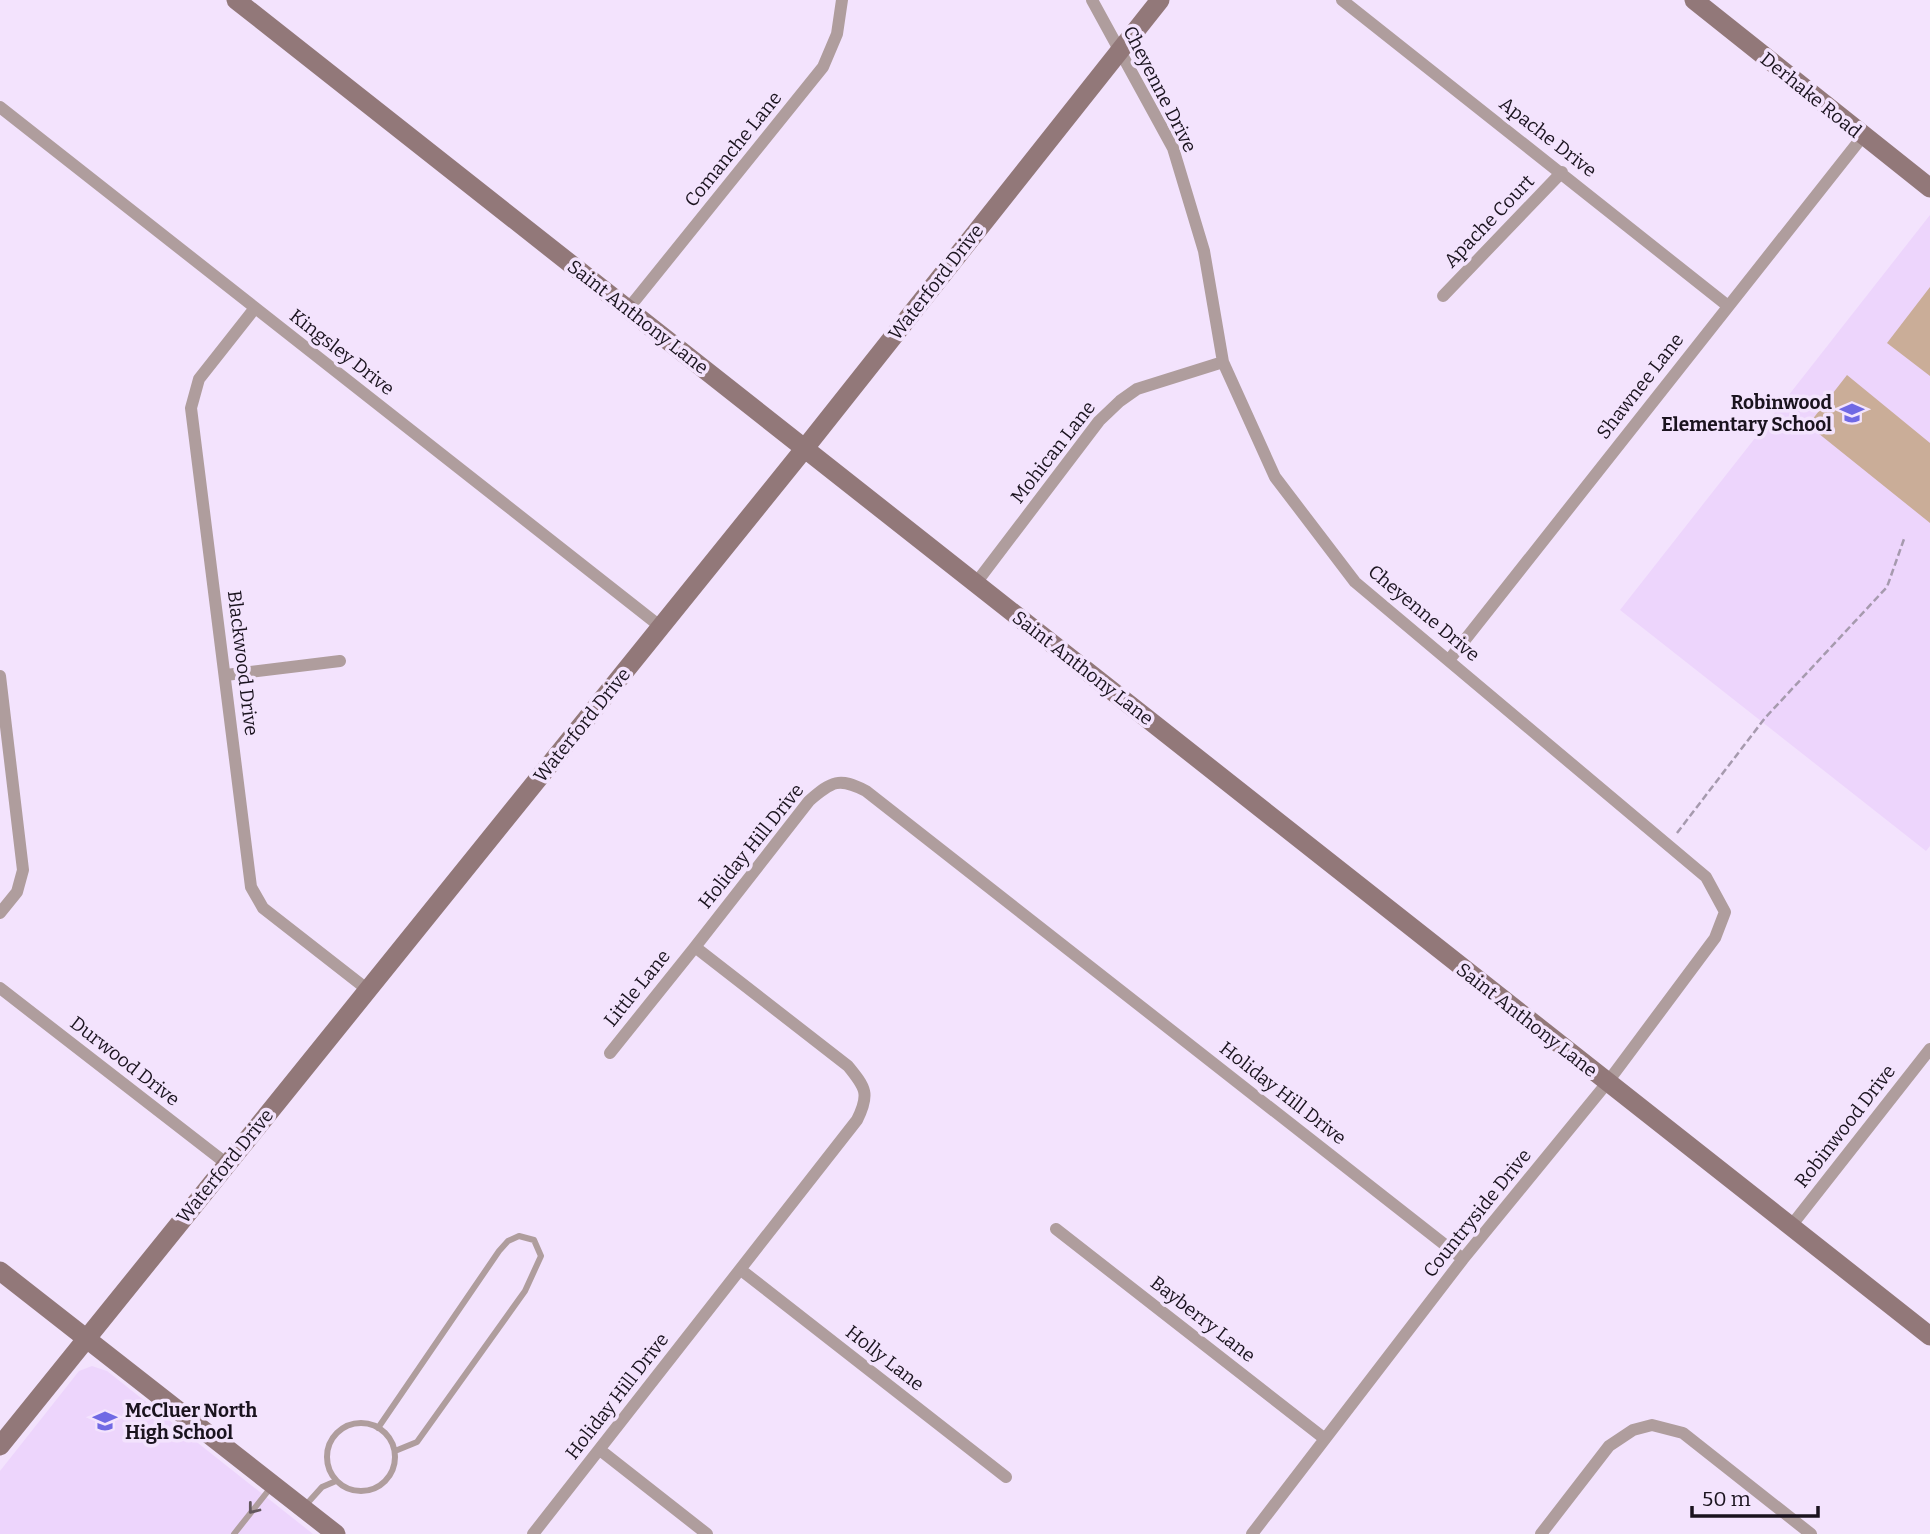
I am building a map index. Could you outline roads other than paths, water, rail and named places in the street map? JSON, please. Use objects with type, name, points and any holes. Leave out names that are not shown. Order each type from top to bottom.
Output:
[{"type":"street","name":"Saint Anthony Lane","points":[[236,0],[1930,1336]]},
{"type":"street","name":"Comanche Lane","points":[[628,309],[823,67],[837,34],[842,0]]},
{"type":"street","name":"Cheyenne Drive","points":[[1092,0],[1173,148],[1205,251],[1223,362],[1275,477],[1355,582],[1706,877],[1725,912]]},
{"type":"street","name":"Waterford Drive","points":[[0,1446],[806,448],[1160,0]]},
{"type":"street","name":"Apache Drive","points":[[1342,0],[1728,306]]},
{"type":"street","name":"Derhake Road","points":[[1694,0],[1930,188]]},
{"type":"street","name":"Kingsley Drive","points":[[0,107],[660,627]]},
{"type":"street","name":"Shawnee Lane","points":[[1449,660],[1863,136]]},
{"type":"street","name":"Apache Court","points":[[1443,296],[1562,172]]},
{"type":"street","name":"Blackwood Drive","points":[[255,308],[199,379],[191,408],[251,887],[263,908],[368,990]]},
{"type":"street","name":"Mohican Lane","points":[[976,583],[1100,421],[1120,401],[1137,389],[1223,362]]},
{"type":"street","points":[[226,675],[340,661]]},
{"type":"street","points":[[0,676],[23,870],[17,892],[0,914]]},
{"type":"street","name":"Holiday Hill Drive","points":[[533,1534],[857,1120],[865,1103],[863,1084],[848,1066],[695,947],[809,800],[829,783],[848,782],[877,799],[1463,1259]]},
{"type":"street","name":"Countryside Drive","points":[[1252,1534],[1463,1259],[1607,1083],[1715,938],[1725,912]]},
{"type":"street","name":"Little Lane","points":[[610,1053],[695,947]]},
{"type":"street","name":"Durwood Drive","points":[[0,988],[227,1164]]},
{"type":"street","name":"Robinwood Drive","points":[[1791,1226],[1930,1049]]},
{"type":"street","name":"Bayberry Lane","points":[[1056,1229],[1325,1439]]},
{"type":"street","name":"Holly Lane","points":[[741,1270],[1006,1477]]},
{"type":"street","points":[[0,1271],[336,1534]]},
{"type":"street","points":[[1541,1534],[1609,1446],[1633,1430],[1652,1425],[1683,1433],[1811,1534]]},
{"type":"street","points":[[600,1450],[707,1534]]},
{"type":"lane","points":[[378,1428],[499,1251],[508,1241],[519,1236],[534,1240],[541,1256],[525,1291],[417,1441],[395,1451]]},
{"type":"lane","points":[[360,1423],[378,1428],[390,1438],[395,1451],[393,1471],[378,1488],[356,1491],[345,1488],[329,1471],[328,1449],[332,1438],[349,1425],[360,1423]]},
{"type":"lane","points":[[303,1508],[322,1487],[336,1480]]},
{"type":"lane","points":[[234,1534],[273,1485]]},
{"type":"place","name":"Robinwood Elementary School","points":[[1852,413]]},
{"type":"place","name":"McCluer North High School","points":[[105,1421]]}]
